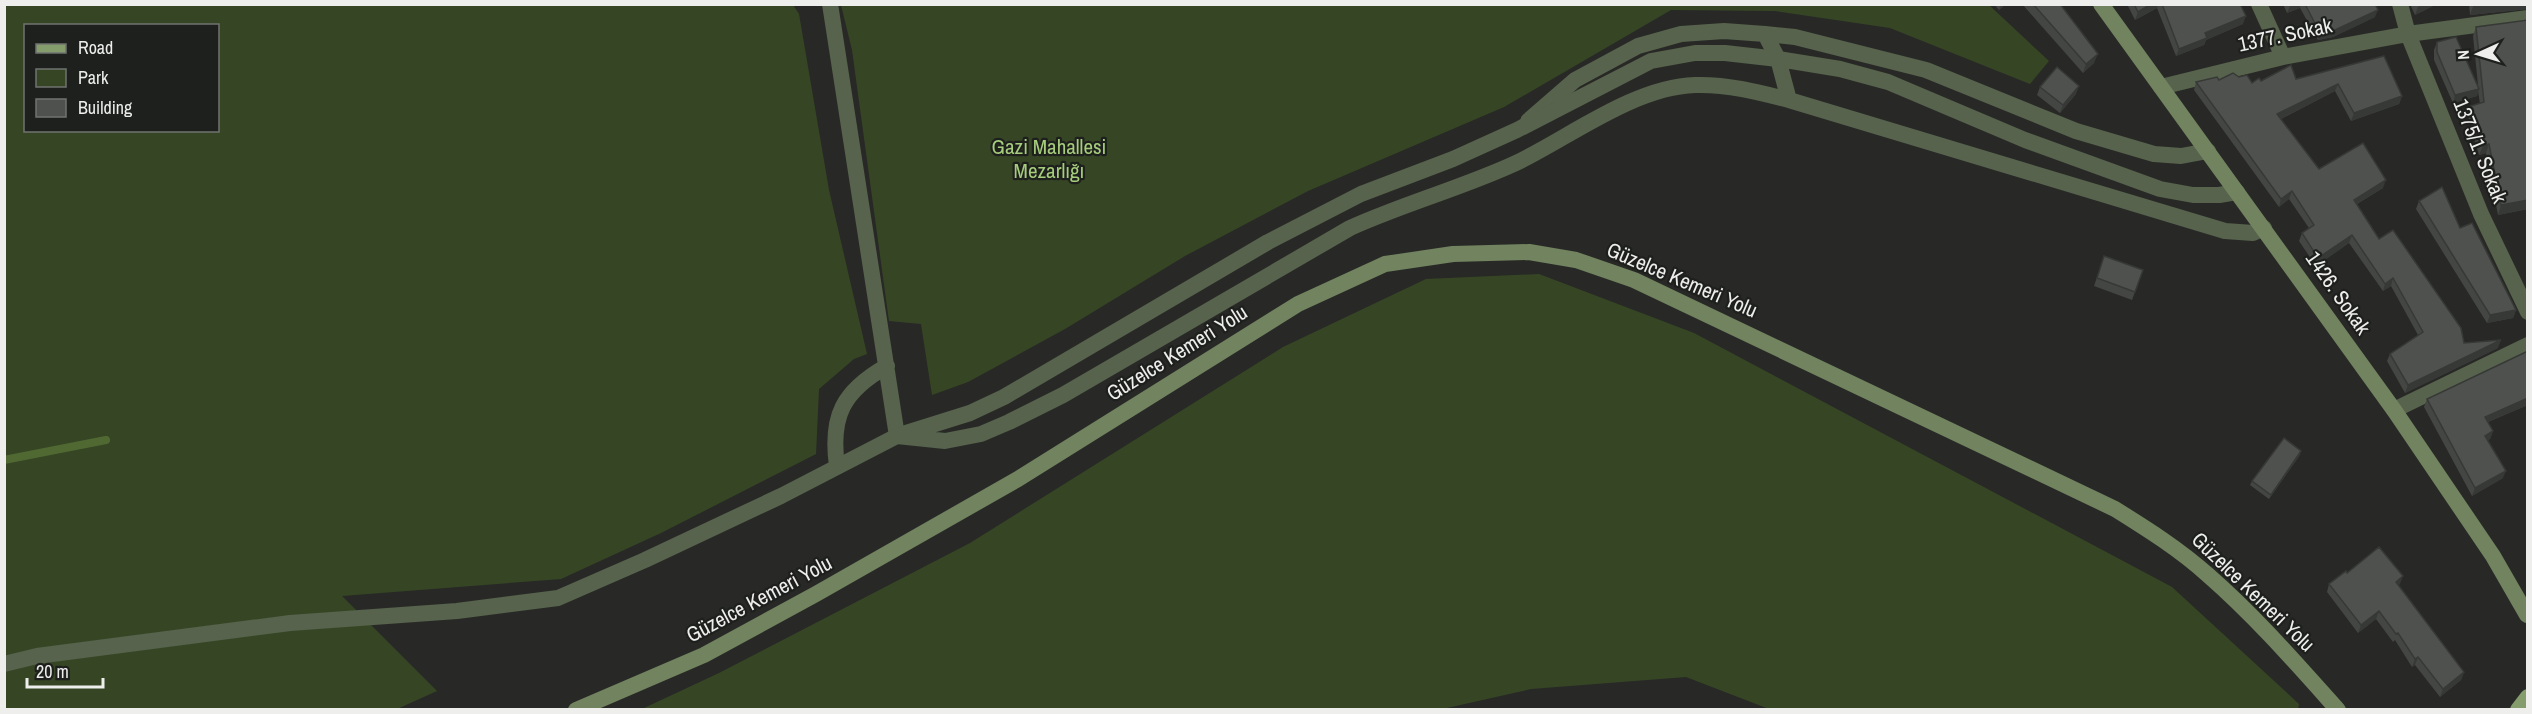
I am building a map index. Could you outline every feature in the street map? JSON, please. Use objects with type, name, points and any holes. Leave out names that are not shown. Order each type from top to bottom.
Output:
[{"type":"main road","name":"1426. Sokak","points":[[2101,4],[2394,410],[2493,556],[2527,616]]},
{"type":"main road","name":"Güzelce Kemeri Yolu","points":[[576,710],[704,655],[832,586],[1018,479],[1298,304],[1385,264],[1453,254],[1529,252],[1576,260],[1634,280],[2115,509],[2165,540],[2208,575],[2258,622],[2338,710]]},
{"type":"main road","points":[[2527,616],[2528,629]]},
{"type":"main road","points":[[2518,710],[2528,697]]},
{"type":"street","points":[[830,4],[897,436]]},
{"type":"street","points":[[2259,4],[2283,57]]},
{"type":"street","name":"1375/1. Sokak","points":[[2400,4],[2408,34],[2481,214],[2528,312]]},
{"type":"street","name":"1377. Sokak","points":[[2161,87],[2283,57],[2408,34],[2528,18]]},
{"type":"street","points":[[1517,130],[1575,80],[1638,46],[1681,34],[1724,32],[1795,37],[1926,70],[2076,131],[2154,154],[2181,156],[2208,151]]},
{"type":"street","points":[[1765,34],[1778,59],[1789,100]]},
{"type":"street","points":[[4,664],[37,656],[290,623],[457,611],[558,598],[781,496],[897,436],[970,413],[1004,397],[1268,242],[1361,194],[1453,159],[1517,130],[1651,61],[1695,53],[1725,53],[1840,69],[1888,82],[2025,140],[2160,189],[2193,195],[2219,195],[2236,192]]},
{"type":"street","points":[[897,436],[945,441],[981,434],[1009,423],[1063,395],[1350,228],[1393,208],[1446,191],[1516,163],[1636,100],[1662,91],[1692,85],[1722,85],[1789,100],[2225,231],[2253,233],[2264,228]]},
{"type":"street","points":[[2394,410],[2528,345]]},
{"type":"street","points":[[837,466],[834,444],[837,417],[850,393],[866,378],[886,366]]},
{"type":"green space","points":[[4,5],[793,5],[799,14],[829,190],[867,354],[854,359],[819,389],[816,454],[661,533],[561,579],[342,596],[437,691],[397,709],[5,709]]},
{"type":"green space","name":"Gazi Mahallesi Mezarlığı","points":[[841,5],[1989,5],[2049,61],[2030,84],[1890,28],[1775,11],[1671,10],[1504,107],[1308,191],[1185,256],[1065,329],[968,382],[932,395],[921,324],[889,321],[852,50]]},
{"type":"green space","points":[[1539,274],[1694,333],[2172,587],[2299,704],[2298,709],[1769,709],[1686,677],[1531,689],[1438,710],[642,709],[719,673],[970,543],[1283,347],[1426,279]]},
{"type":"building","points":[[2033,4],[2060,4],[2098,54],[2086,64]]},
{"type":"building","points":[[2134,4],[2151,4],[2138,12]]},
{"type":"building","points":[[2162,4],[2240,4],[2246,16],[2205,33],[2207,38],[2179,49]]},
{"type":"building","points":[[2305,4],[2375,4],[2378,10],[2335,30],[2320,33]]},
{"type":"building","points":[[2528,20],[2528,200],[2501,205],[2489,144],[2483,146],[2471,106],[2484,102],[2476,27]]},
{"type":"building","points":[[2456,37],[2479,89],[2455,95],[2437,52],[2437,42]]},
{"type":"building","points":[[2384,56],[2402,96],[2354,113],[2338,84],[2277,114],[2319,169],[2363,143],[2386,180],[2354,200],[2379,239],[2393,230],[2461,328],[2464,343],[2501,340],[2408,385],[2390,354],[2423,332],[2393,278],[2385,284],[2352,235],[2318,258],[2302,233],[2314,225],[2292,191],[2281,199],[2196,82],[2217,77],[2219,80],[2233,73],[2239,77],[2247,75],[2252,83],[2259,78],[2261,81],[2291,65],[2296,79]]},
{"type":"building","points":[[2057,67],[2079,86],[2063,105],[2040,87]]},
{"type":"building","points":[[2442,187],[2460,228],[2472,223],[2516,310],[2490,315],[2419,201]]},
{"type":"building","points":[[2104,256],[2143,270],[2135,292],[2097,278]]},
{"type":"building","points":[[2528,351],[2528,398],[2485,417],[2493,431],[2485,436],[2506,471],[2475,488],[2427,399]]},
{"type":"building","points":[[2284,438],[2301,451],[2271,495],[2252,481]]},
{"type":"building","points":[[2379,547],[2403,576],[2396,582],[2464,672],[2443,689],[2418,657],[2415,659],[2398,633],[2396,634],[2379,611],[2361,625],[2329,584],[2346,571],[2347,573]]},
{"type":"waterway","points":[[4,460],[106,440]]}]
